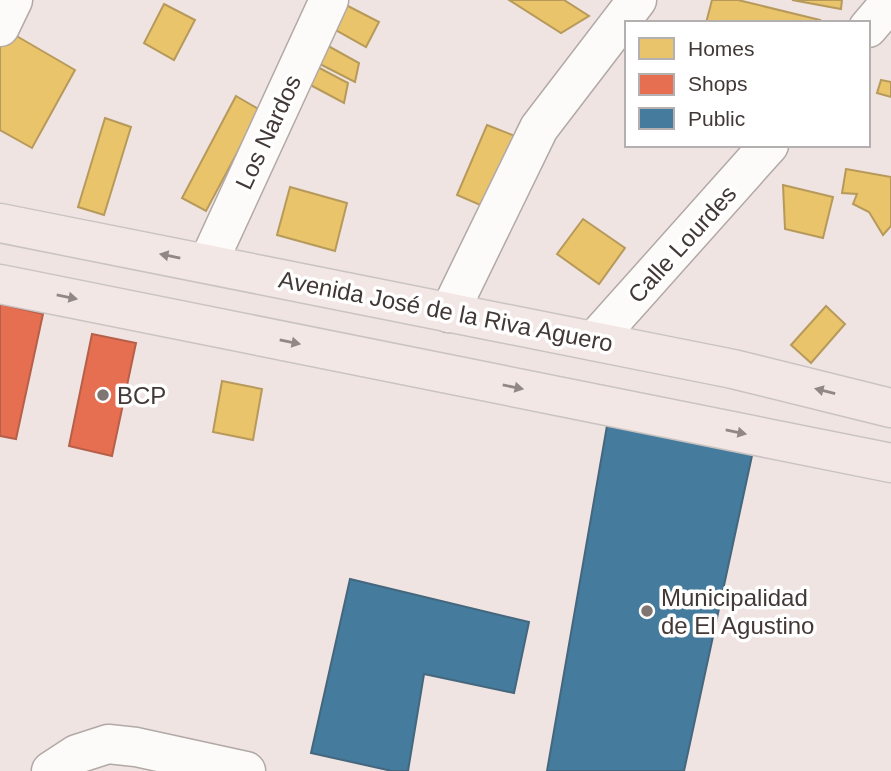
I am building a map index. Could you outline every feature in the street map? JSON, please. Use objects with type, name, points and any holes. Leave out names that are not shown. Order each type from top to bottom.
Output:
[{"type":"main road","name":"Avenida José de la Riva Aguero","points":[[0,223],[733,369],[891,408]]},
{"type":"main road","points":[[0,284],[891,463]]},
{"type":"street","points":[[0,27],[13,0]]},
{"type":"street","name":"Los Nardos","points":[[208,263],[329,0]]},
{"type":"street","points":[[449,313],[539,128],[637,0]]},
{"type":"street","points":[[870,26],[891,1]]},
{"type":"street","name":"Calle Lourdes","points":[[594,341],[766,147]]},
{"type":"street","points":[[51,771],[77,754],[108,744],[136,747],[226,768]]},
{"type":"building: Homes","points":[[509,0],[564,0],[589,16],[561,33]]},
{"type":"building: Homes","points":[[712,0],[738,0],[820,20],[820,21],[707,21]]},
{"type":"building: Homes","points":[[792,0],[842,0],[841,9]]},
{"type":"building: Homes","points":[[164,4],[195,20],[174,60],[144,43]]},
{"type":"building: Homes","points":[[346,5],[379,22],[366,47],[334,29]]},
{"type":"building: Homes","points":[[8,31],[75,70],[32,148],[0,130],[0,45]]},
{"type":"building: Homes","points":[[321,42],[359,63],[355,82],[312,60]]},
{"type":"building: Homes","points":[[310,63],[348,83],[344,103],[301,80]]},
{"type":"building: Homes","points":[[881,80],[891,82],[891,97],[877,93]]},
{"type":"building: Homes","points":[[236,96],[260,110],[206,211],[182,198]]},
{"type":"building: Homes","points":[[105,118],[131,127],[104,215],[78,207]]},
{"type":"building: Homes","points":[[487,125],[515,136],[485,207],[457,195]]},
{"type":"building: Homes","points":[[846,169],[891,177],[891,226],[883,235],[869,212],[853,204],[857,194],[842,193]]},
{"type":"building: Homes","points":[[783,185],[833,197],[823,238],[785,229]]},
{"type":"building: Homes","points":[[290,187],[347,203],[335,251],[277,235]]},
{"type":"building: Homes","points":[[583,219],[625,248],[599,284],[557,254]]},
{"type":"building: Homes","points":[[826,306],[845,324],[811,363],[791,345]]},
{"type":"building: Homes","points":[[222,381],[262,389],[253,440],[213,432]]},
{"type":"building: Shops","points":[[0,304],[43,314],[16,439],[0,436]]},
{"type":"building: Shops","name":"BCP","points":[[92,334],[136,343],[112,456],[69,446]]},
{"type":"building: Public","name":"Municipalidad de El Agustino","points":[[608,420],[753,451],[684,771],[547,771]]},
{"type":"building: Public","points":[[350,579],[529,622],[514,693],[424,674],[408,771],[392,771],[311,753]]},
{"type":"place","name":"BCP","points":[[103,395]]},
{"type":"place","name":"Municipalidad de El Agustino","points":[[647,611]]}]
